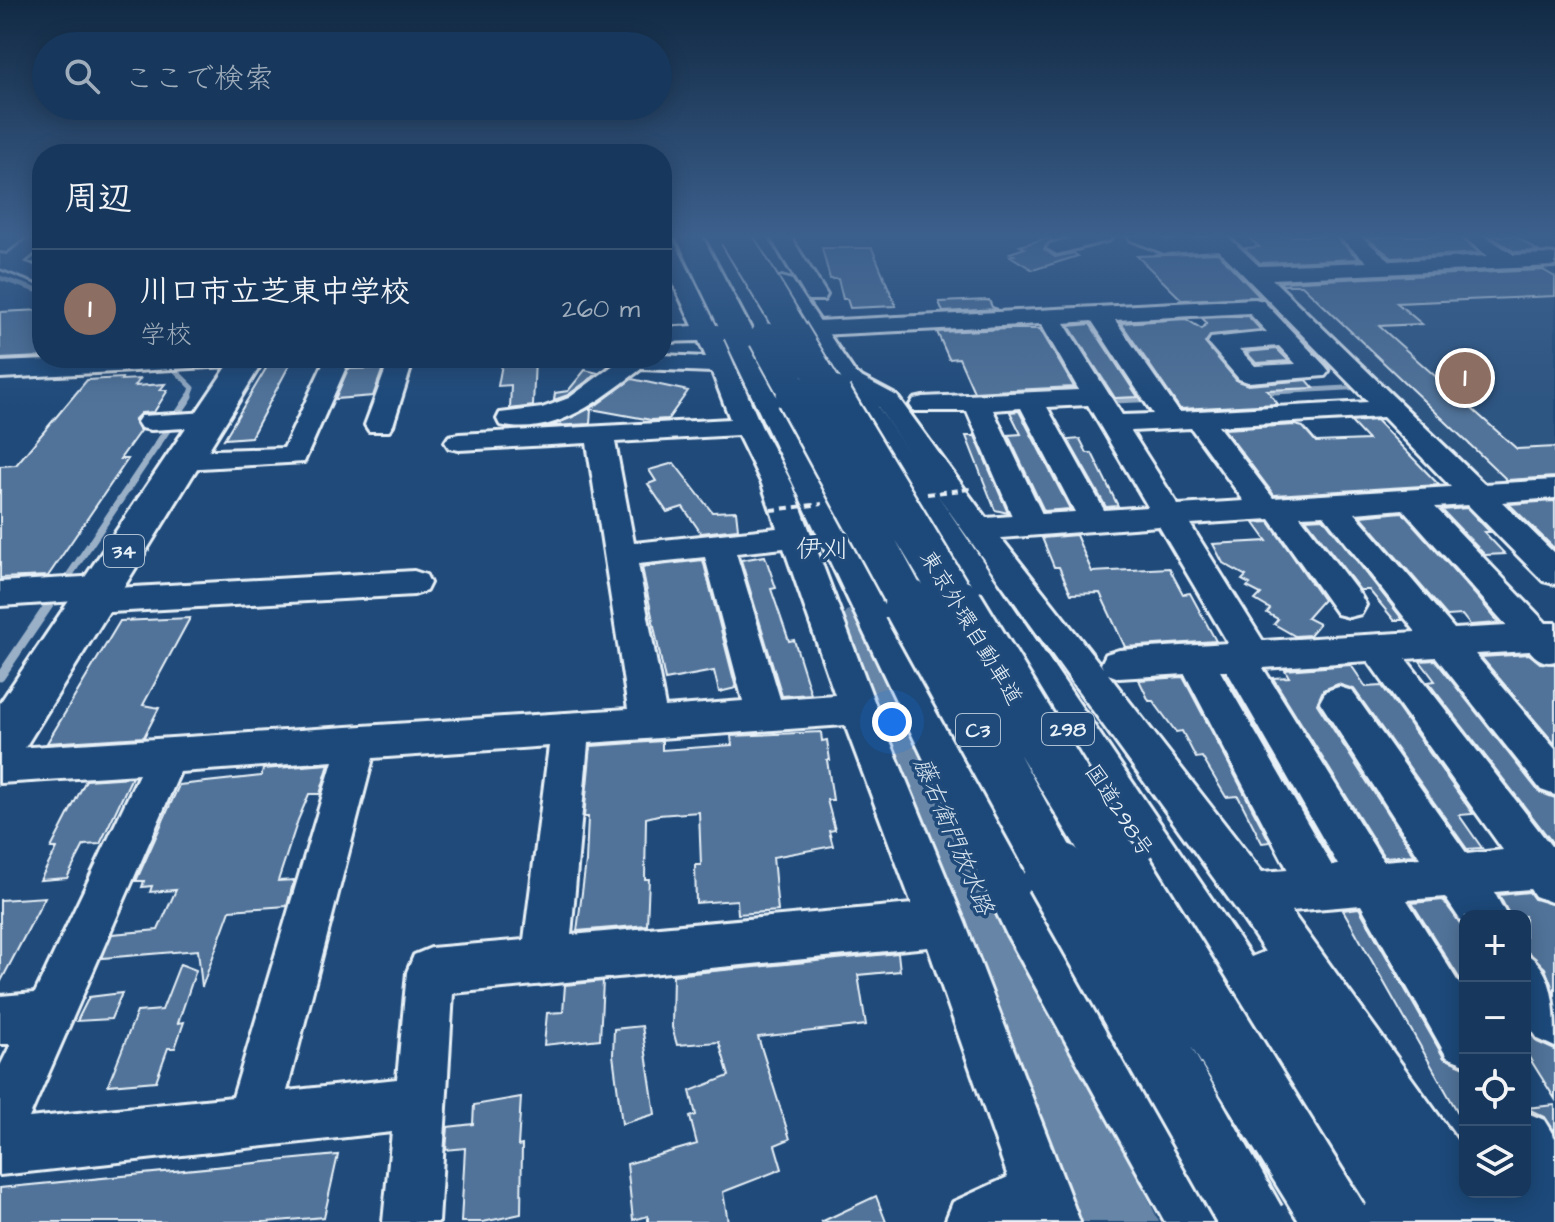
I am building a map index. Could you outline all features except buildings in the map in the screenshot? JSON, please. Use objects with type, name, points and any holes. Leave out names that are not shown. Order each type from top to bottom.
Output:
[{"type":"main road","points":[[707,293],[722,343],[1194,1222]]},
{"type":"main road","name":"東京外環自動車道","points":[[739,293],[1019,806],[1253,1222]]},
{"type":"main road","name":"東京外環自動車道","points":[[799,293],[1075,798],[1337,1222]]},
{"type":"main road","name":"国道298号","points":[[801,293],[837,374],[960,531],[1387,1222]]},
{"type":"main road","name":"34","points":[[0,744],[76,593],[219,368]]},
{"type":"main road","points":[[960,531],[1165,836],[1463,1219]]},
{"type":"main road","points":[[1028,915],[1205,1222]]},
{"type":"street","points":[[681,293],[722,343],[747,426],[777,484],[797,536],[858,709],[942,923],[1046,1206],[973,1222]]},
{"type":"street","points":[[1277,293],[1286,306],[1555,573]]},
{"type":"street","points":[[1255,306],[1285,338]]},
{"type":"street","points":[[672,353],[722,343],[812,312],[1049,318],[1286,306]]},
{"type":"street","points":[[1100,315],[1185,420],[1271,508],[1349,605]]},
{"type":"street","points":[[1049,318],[1168,515],[1371,883],[1459,1029]]},
{"type":"street","points":[[672,336],[722,343]]},
{"type":"street","points":[[0,370],[43,368]]},
{"type":"street","points":[[179,429],[294,456],[334,368]]},
{"type":"street","points":[[379,425],[399,368]]},
{"type":"street","points":[[497,421],[546,416],[578,404],[626,368]]},
{"type":"street","points":[[923,405],[1096,397]]},
{"type":"street","points":[[1030,400],[1094,520]]},
{"type":"street","points":[[977,403],[1031,525]]},
{"type":"street","points":[[1112,424],[1391,409]]},
{"type":"street","points":[[459,442],[747,426]]},
{"type":"street","points":[[600,435],[649,722]]},
{"type":"street","points":[[960,531],[1542,490],[1555,515]]},
{"type":"street","points":[[1410,498],[1549,643]]},
{"type":"street","points":[[1331,503],[1555,778]]},
{"type":"street","points":[[960,531],[1252,894],[1463,1219],[1555,1203]]},
{"type":"street","points":[[622,555],[797,536]]},
{"type":"street","points":[[718,545],[766,715]]},
{"type":"street","points":[[0,594],[414,583]]},
{"type":"street","points":[[1119,664],[1445,643],[1549,643]]},
{"type":"street","points":[[1377,647],[1550,873]]},
{"type":"street","points":[[1195,659],[1321,888]]},
{"type":"street","points":[[1339,702],[1480,910]]},
{"type":"street","points":[[0,766],[858,709]]},
{"type":"street","points":[[545,960],[570,727]]},
{"type":"street","points":[[253,1119],[358,743]]},
{"type":"street","points":[[0,1124],[167,756]]},
{"type":"street","points":[[1252,894],[1457,875],[1550,873]]},
{"type":"street","points":[[411,1222],[431,972],[942,923]]},
{"type":"street","points":[[1528,982],[1555,1022]]},
{"type":"street","points":[[0,1020],[50,1016]]},
{"type":"street","points":[[0,1148],[420,1103]]},
{"type":"street","points":[[1531,1149],[1555,1189]]},
{"type":"shaded area","points":[[1288,293],[1555,293],[1555,481],[1486,485]]},
{"type":"waterway","points":[[173,368],[193,388],[190,397]]},
{"type":"waterway","points":[[1258,393],[1364,387]]},
{"type":"waterway","points":[[48,607],[190,397]]},
{"type":"waterway","points":[[1114,400],[1181,397],[1153,398]]},
{"type":"waterway","points":[[0,677],[49,605]]},
{"type":"waterway","name":"藤右衛門放水路","points":[[862,623],[1121,1222]]},
{"type":"place","name":"川口市立芝東中学校","points":[[1465,378]]},
{"type":"district","name":"伊刈","points":[[822,548]]}]
